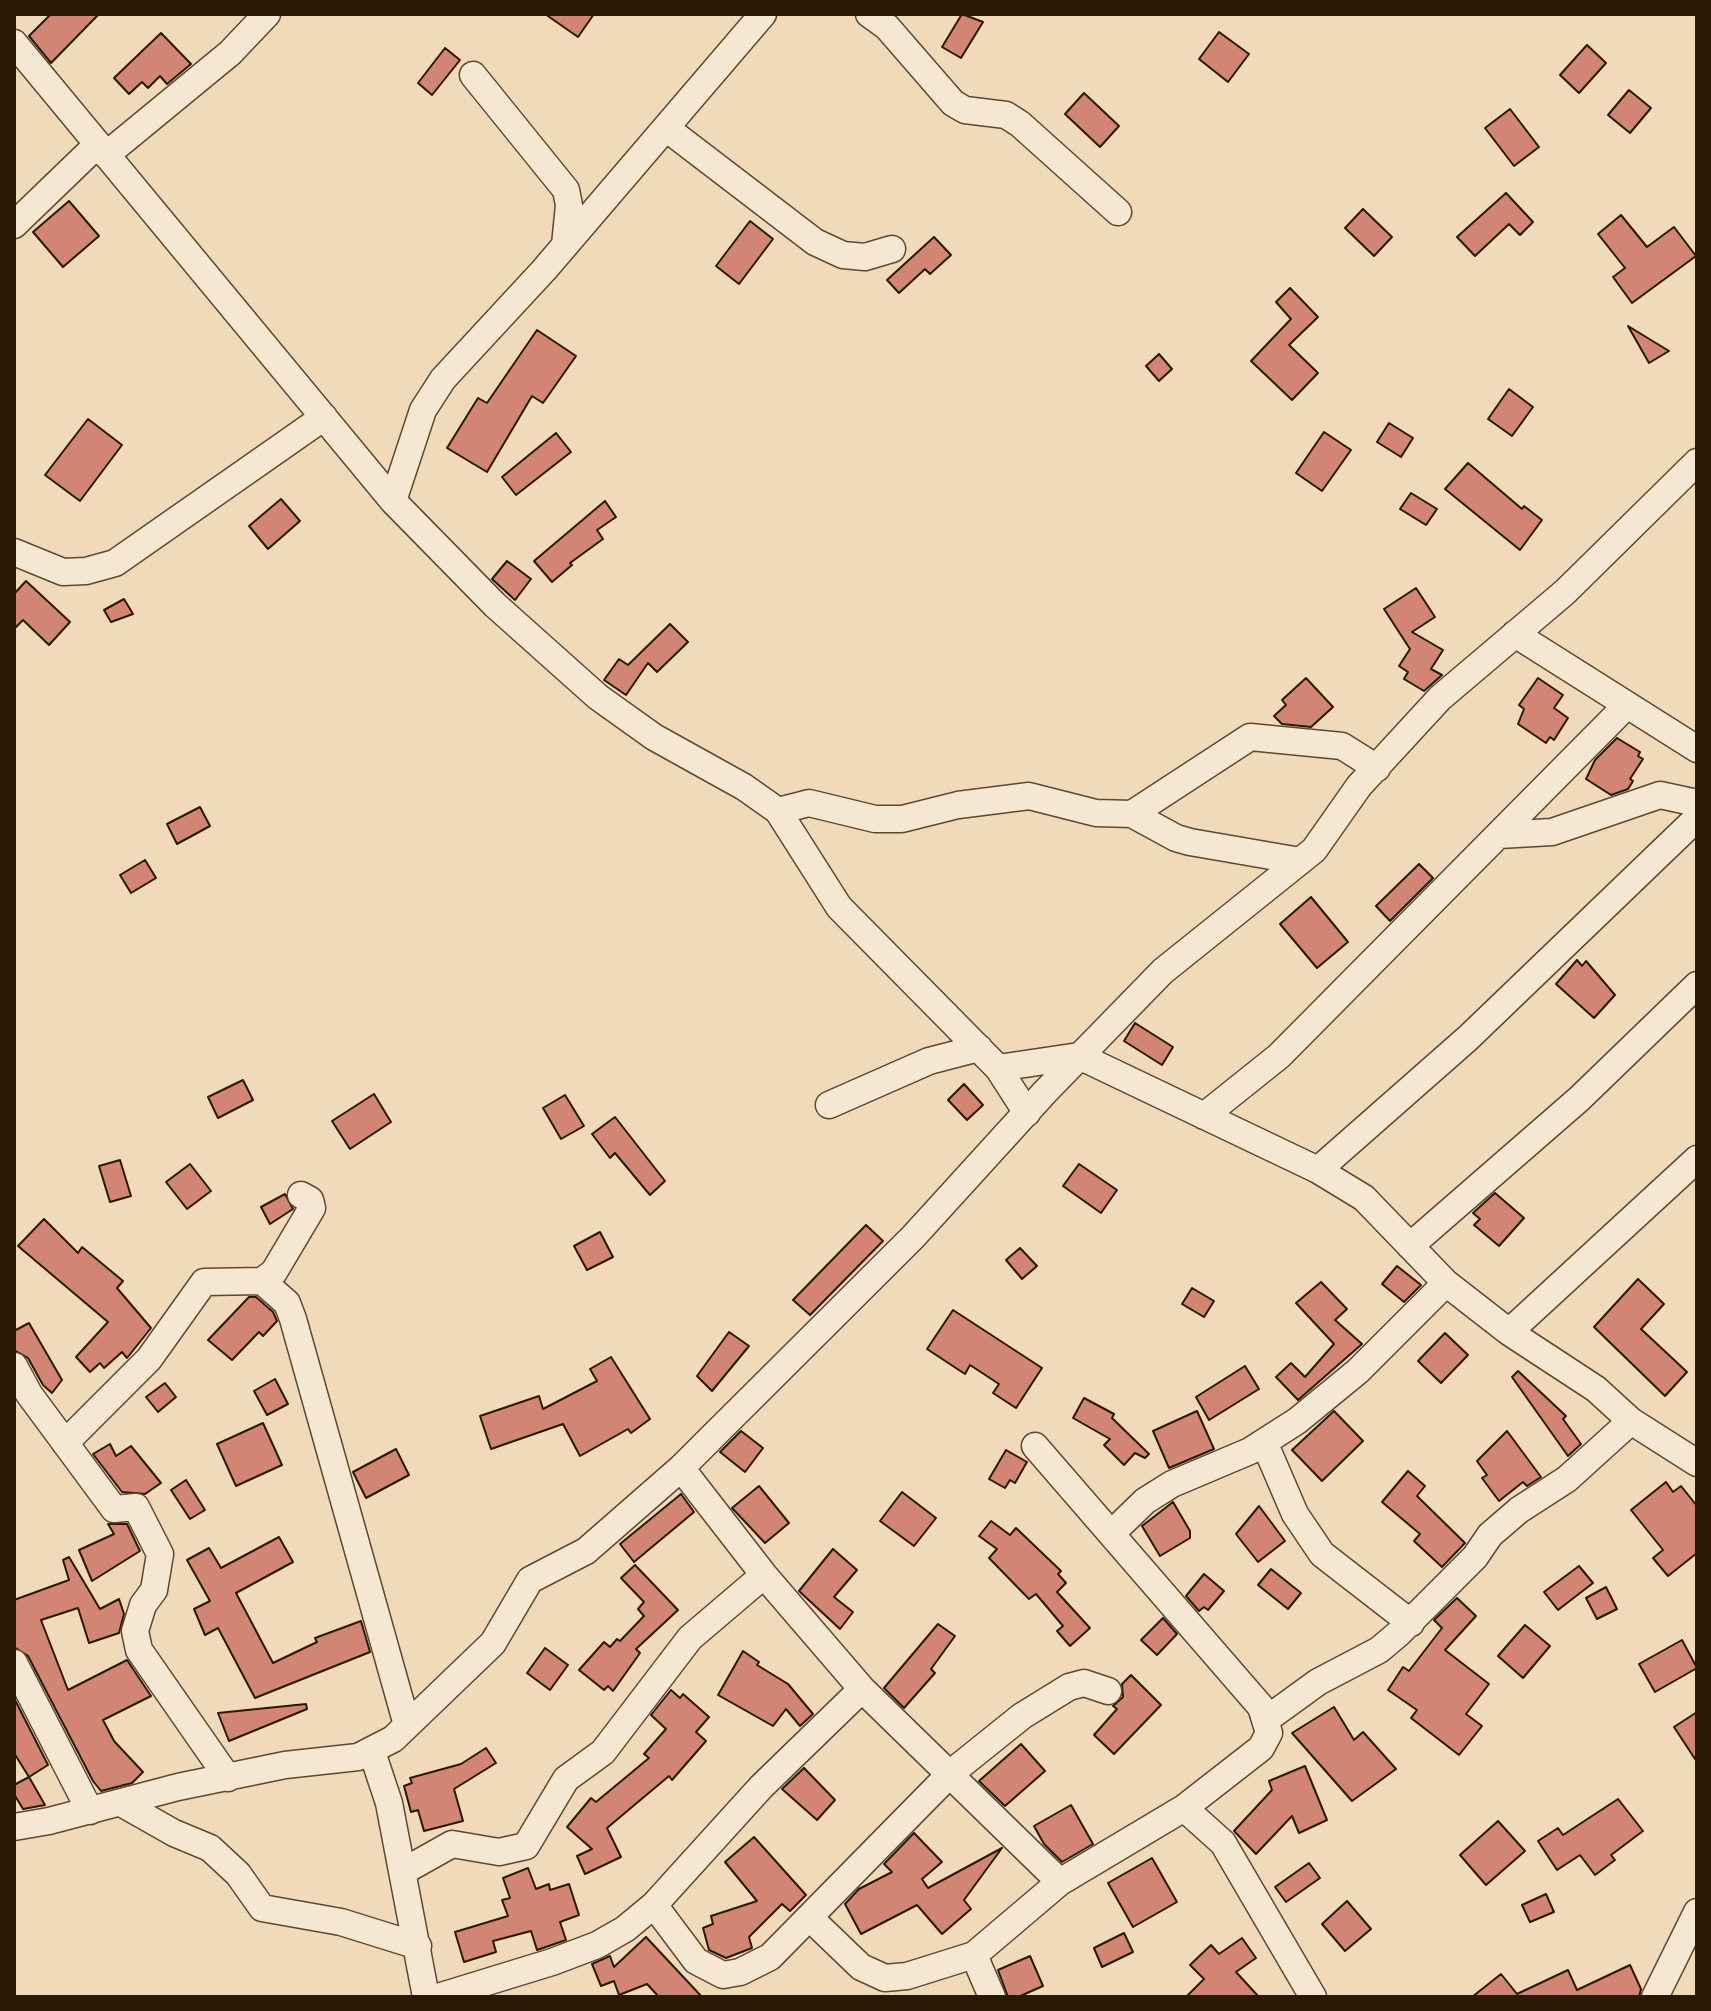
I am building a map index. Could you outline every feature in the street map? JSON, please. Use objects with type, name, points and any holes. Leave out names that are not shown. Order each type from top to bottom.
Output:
[{"type":"street","points":[[14,225],[101,150],[230,53],[267,14]]},
{"type":"street","points":[[393,501],[423,410],[443,379],[565,245],[763,14]]},
{"type":"street","points":[[869,14],[887,27],[953,103],[965,110],[1006,115],[1020,124],[1118,212]]},
{"type":"street","points":[[14,43],[393,501],[495,605],[598,697],[642,729],[744,787],[778,811],[839,907],[859,931],[998,1068],[1027,1113]]},
{"type":"street","points":[[473,75],[566,190],[569,205],[565,245]]},
{"type":"street","points":[[666,128],[815,242],[843,255],[865,257],[892,249]]},
{"type":"street","points":[[14,552],[63,572],[86,571],[115,563],[324,417]]},
{"type":"street","points":[[14,1827],[90,1811],[178,1787],[285,1765],[372,1752],[407,1725],[493,1643],[530,1580],[586,1551],[681,1468],[913,1237],[1079,1056],[1163,971],[1314,850],[1377,768],[1440,698],[1565,592],[1697,462]]},
{"type":"street","points":[[1515,634],[1697,749]]},
{"type":"street","points":[[1204,1116],[1279,1056],[1627,705]]},
{"type":"street","points":[[1132,814],[1250,737],[1342,746],[1377,768]]},
{"type":"street","points":[[1499,835],[1552,832],[1660,795],[1697,803]]},
{"type":"street","points":[[778,811],[809,803],[875,819],[902,819],[958,805],[1029,796],[1096,813],[1132,814],[1176,838],[1300,861]]},
{"type":"street","points":[[1318,1170],[1468,1038],[1697,818]]},
{"type":"street","points":[[1410,1246],[1601,1079],[1697,985]]},
{"type":"street","points":[[829,1105],[929,1061],[979,1048]]},
{"type":"street","points":[[998,1068],[1079,1056],[1318,1170],[1364,1198],[1446,1283],[1509,1332],[1596,1389],[1631,1421],[1697,1463]]},
{"type":"street","points":[[1509,1332],[1697,1159]]},
{"type":"street","points":[[65,1443],[149,1359],[204,1282],[262,1281],[274,1272],[312,1208],[310,1200],[301,1195]]},
{"type":"street","points":[[262,1281],[287,1303],[293,1319],[407,1725]]},
{"type":"street","points":[[1112,1533],[1145,1501],[1172,1484],[1264,1442],[1297,1421],[1358,1371],[1446,1283]]},
{"type":"street","points":[[14,1366],[29,1394],[114,1509],[136,1507],[160,1554],[154,1590],[143,1605],[135,1631],[139,1650],[228,1778]]},
{"type":"street","points":[[1267,1719],[1345,1665],[1379,1650],[1411,1623],[1475,1557],[1490,1535],[1519,1510],[1567,1479],[1631,1421]]},
{"type":"street","points":[[1264,1442],[1295,1514],[1322,1554],[1411,1623]]},
{"type":"street","points":[[810,1918],[861,1967],[885,1978],[907,1976],[974,1955],[1060,1882],[1184,1808],[1261,1748],[1269,1733],[1261,1707],[1035,1446]]},
{"type":"street","points":[[681,1468],[764,1575],[862,1689],[1060,1882]]},
{"type":"street","points":[[404,1871],[452,1844],[499,1852],[526,1846],[566,1779],[611,1742],[690,1638],[764,1575]]},
{"type":"street","points":[[14,1663],[90,1811]]},
{"type":"street","points":[[654,1905],[696,1961],[723,1975],[740,1972],[770,1957],[951,1773],[1022,1716],[1069,1687],[1084,1683],[1108,1691]]},
{"type":"street","points":[[438,1997],[597,1945],[625,1929],[654,1905],[761,1787],[862,1689]]},
{"type":"street","points":[[372,1752],[389,1803],[404,1871],[426,1997]]},
{"type":"street","points":[[121,1803],[174,1833],[210,1848],[238,1874],[262,1908],[341,1922],[418,1946]]},
{"type":"street","points":[[1184,1808],[1223,1843],[1313,1997]]},
{"type":"street","points":[[1655,1997],[1697,1912]]},
{"type":"street","points":[[974,1955],[992,1997]]},
{"type":"building","points":[[51,14],[99,14],[51,63],[29,36]]},
{"type":"building","points":[[545,14],[594,14],[578,37]]},
{"type":"building","points":[[962,14],[983,22],[961,58],[942,47]]},
{"type":"building","points":[[1219,32],[1249,54],[1228,82],[1199,59]]},
{"type":"building","points":[[161,33],[191,64],[167,84],[160,76],[148,88],[142,82],[129,94],[114,78]]},
{"type":"building","points":[[1587,45],[1606,63],[1579,93],[1560,75]]},
{"type":"building","points":[[445,48],[460,60],[432,95],[418,83]]},
{"type":"building","points":[[1629,90],[1651,108],[1630,133],[1608,115]]},
{"type":"building","points":[[1084,93],[1119,126],[1100,147],[1065,114]]},
{"type":"building","points":[[1510,109],[1539,147],[1514,166],[1485,128]]},
{"type":"building","points":[[1506,193],[1533,222],[1520,235],[1509,224],[1475,256],[1457,237]]},
{"type":"building","points":[[69,201],[99,236],[63,267],[33,232]]},
{"type":"building","points":[[1363,209],[1392,237],[1374,256],[1345,228]]},
{"type":"building","points":[[1621,215],[1647,247],[1674,227],[1696,256],[1632,303],[1613,277],[1625,268],[1598,234]]},
{"type":"building","points":[[750,221],[773,239],[739,284],[716,266]]},
{"type":"building","points":[[934,237],[951,255],[930,274],[925,269],[899,293],[887,280]]},
{"type":"building","points":[[1290,288],[1318,317],[1289,345],[1318,373],[1292,400],[1251,361],[1291,319],[1276,302]]},
{"type":"building","points":[[1628,326],[1669,351],[1649,363]]},
{"type":"building","points":[[537,330],[576,356],[543,403],[532,396],[487,472],[447,448],[478,398],[487,403]]},
{"type":"building","points":[[1159,354],[1172,369],[1159,381],[1146,366]]},
{"type":"building","points":[[1509,389],[1533,407],[1512,436],[1488,419]]},
{"type":"building","points":[[88,419],[122,445],[80,501],[45,475]]},
{"type":"building","points":[[1389,423],[1413,438],[1401,457],[1377,442]]},
{"type":"building","points":[[1324,432],[1351,450],[1322,491],[1296,473]]},
{"type":"building","points":[[556,433],[571,452],[516,495],[502,477]]},
{"type":"building","points":[[1468,463],[1522,509],[1524,506],[1542,520],[1520,550],[1445,489]]},
{"type":"building","points":[[1411,493],[1437,509],[1426,525],[1400,509]]},
{"type":"building","points":[[281,499],[300,521],[268,549],[249,526]]},
{"type":"building","points":[[605,501],[616,517],[597,530],[603,539],[570,563],[572,565],[552,582],[534,561]]},
{"type":"building","points":[[507,561],[531,579],[515,600],[492,579]]},
{"type":"building","points":[[26,581],[70,622],[49,645],[23,620],[14,629],[14,594]]},
{"type":"building","points":[[1416,588],[1435,617],[1412,632],[1443,650],[1431,669],[1442,675],[1424,691],[1404,679],[1408,672],[1399,666],[1410,649],[1384,609]]},
{"type":"building","points":[[124,599],[133,614],[111,622],[104,610]]},
{"type":"building","points":[[670,624],[688,642],[657,672],[648,663],[626,695],[604,680],[619,659],[628,665]]},
{"type":"building","points":[[1306,678],[1333,707],[1311,727],[1282,724],[1274,716],[1286,705],[1282,700]]},
{"type":"building","points":[[1538,678],[1563,695],[1554,708],[1568,718],[1554,740],[1550,737],[1546,743],[1518,724],[1524,709],[1519,705]]},
{"type":"building","points":[[1617,738],[1640,752],[1638,756],[1643,759],[1630,779],[1633,781],[1628,789],[1611,795],[1586,779],[1595,760]]},
{"type":"building","points":[[200,807],[210,826],[177,844],[167,824]]},
{"type":"building","points":[[145,860],[156,878],[131,893],[120,875]]},
{"type":"building","points":[[1419,864],[1433,878],[1390,921],[1376,906]]},
{"type":"building","points":[[1311,897],[1348,942],[1317,968],[1280,924]]},
{"type":"building","points":[[1577,960],[1582,966],[1586,961],[1615,995],[1594,1018],[1556,984]]},
{"type":"building","points":[[1135,1023],[1173,1047],[1162,1065],[1124,1041]]},
{"type":"building","points":[[243,1080],[253,1100],[218,1118],[208,1097]]},
{"type":"building","points":[[964,1084],[983,1105],[967,1120],[948,1100]]},
{"type":"building","points":[[374,1094],[391,1122],[350,1149],[332,1121]]},
{"type":"building","points":[[565,1095],[584,1126],[561,1139],[543,1108]]},
{"type":"building","points":[[615,1117],[665,1181],[650,1195],[615,1153],[610,1158],[592,1134]]},
{"type":"building","points":[[120,1160],[131,1196],[110,1202],[99,1166]]},
{"type":"building","points":[[190,1164],[211,1191],[187,1209],[166,1182]]},
{"type":"building","points":[[1079,1164],[1117,1190],[1101,1213],[1063,1186]]},
{"type":"building","points":[[1495,1193],[1524,1218],[1499,1246],[1474,1225],[1480,1219],[1473,1213]]},
{"type":"building","points":[[285,1194],[293,1209],[270,1224],[261,1207]]},
{"type":"building","points":[[44,1219],[78,1253],[82,1247],[123,1281],[117,1288],[151,1328],[127,1358],[122,1352],[104,1368],[100,1363],[90,1372],[76,1357],[108,1322],[18,1246]]},
{"type":"building","points":[[866,1225],[883,1241],[810,1315],[793,1300]]},
{"type":"building","points":[[600,1232],[613,1257],[587,1270],[574,1246]]},
{"type":"building","points":[[1020,1248],[1037,1266],[1022,1279],[1006,1260]]},
{"type":"building","points":[[1397,1266],[1421,1285],[1404,1302],[1382,1284]]},
{"type":"building","points":[[1638,1279],[1664,1304],[1641,1329],[1687,1372],[1665,1396],[1594,1327]]},
{"type":"building","points":[[1321,1282],[1347,1309],[1335,1320],[1362,1344],[1298,1400],[1276,1377],[1291,1363],[1305,1377],[1334,1344],[1296,1303]]},
{"type":"building","points":[[1192,1288],[1214,1301],[1204,1317],[1182,1304]]},
{"type":"building","points":[[249,1297],[256,1297],[273,1312],[277,1321],[263,1336],[259,1332],[232,1360],[208,1340]]},
{"type":"building","points":[[953,1310],[1042,1368],[1016,1408],[993,1393],[999,1384],[970,1365],[965,1374],[927,1349]]},
{"type":"building","points":[[29,1323],[62,1380],[52,1393],[43,1385],[28,1358],[14,1350],[14,1331]]},
{"type":"building","points":[[729,1332],[749,1346],[712,1391],[697,1376]]},
{"type":"building","points":[[1445,1333],[1468,1355],[1441,1383],[1418,1361]]},
{"type":"building","points":[[611,1357],[650,1419],[631,1433],[628,1429],[580,1456],[563,1424],[491,1449],[480,1416],[539,1396],[543,1409],[597,1381],[590,1369]]},
{"type":"building","points":[[1245,1366],[1259,1389],[1209,1420],[1196,1397]]},
{"type":"building","points":[[1518,1371],[1566,1416],[1563,1419],[1581,1444],[1568,1456],[1512,1377]]},
{"type":"building","points":[[275,1379],[288,1404],[267,1415],[254,1391]]},
{"type":"building","points":[[165,1383],[176,1397],[158,1412],[146,1397]]},
{"type":"building","points":[[1084,1398],[1114,1414],[1112,1418],[1149,1454],[1145,1458],[1135,1453],[1124,1465],[1104,1445],[1110,1439],[1073,1418]]},
{"type":"building","points":[[1197,1411],[1214,1449],[1169,1468],[1153,1431]]},
{"type":"building","points":[[1334,1411],[1363,1441],[1322,1481],[1292,1450]]},
{"type":"building","points":[[263,1423],[282,1465],[236,1486],[217,1444]]},
{"type":"building","points":[[741,1431],[763,1448],[745,1472],[720,1452]]},
{"type":"building","points":[[1507,1431],[1541,1477],[1527,1486],[1523,1482],[1499,1501],[1482,1478],[1487,1475],[1477,1461]]},
{"type":"building","points":[[110,1444],[116,1456],[131,1446],[161,1483],[145,1494],[122,1492],[93,1454]]},
{"type":"building","points":[[396,1449],[409,1475],[366,1498],[353,1472]]},
{"type":"building","points":[[1006,1450],[1027,1462],[1015,1483],[1010,1480],[1005,1488],[989,1479]]},
{"type":"building","points":[[1408,1471],[1425,1486],[1417,1496],[1465,1543],[1442,1567],[1414,1541],[1420,1534],[1382,1502]]},
{"type":"building","points":[[186,1480],[205,1510],[190,1519],[171,1490]]},
{"type":"building","points":[[1666,1482],[1673,1492],[1681,1486],[1697,1506],[1697,1553],[1668,1576],[1653,1558],[1663,1550],[1631,1510]]},
{"type":"building","points":[[759,1486],[789,1523],[765,1543],[732,1508]]},
{"type":"building","points":[[902,1492],[936,1518],[914,1546],[880,1521]]},
{"type":"building","points":[[681,1494],[694,1512],[634,1562],[620,1544]]},
{"type":"building","points":[[1173,1502],[1190,1531],[1190,1538],[1160,1556],[1142,1526]]},
{"type":"building","points":[[1259,1506],[1285,1541],[1258,1562],[1236,1534]]},
{"type":"building","points":[[991,1521],[1010,1535],[1016,1528],[1061,1571],[1058,1574],[1066,1583],[1057,1592],[1090,1628],[1070,1646],[1057,1631],[1063,1626],[1036,1594],[1029,1599],[989,1558],[997,1549],[979,1536]]},
{"type":"building","points":[[108,1524],[127,1524],[140,1551],[92,1581],[79,1550],[114,1534]]},
{"type":"building","points":[[279,1537],[293,1562],[236,1593],[273,1663],[317,1642],[315,1638],[361,1621],[370,1652],[255,1698],[218,1628],[205,1635],[194,1609],[210,1601],[187,1560],[209,1548],[221,1568]]},
{"type":"building","points":[[833,1549],[857,1570],[834,1597],[853,1612],[840,1629],[799,1591]]},
{"type":"building","points":[[69,1557],[100,1609],[119,1599],[124,1614],[119,1633],[89,1643],[78,1608],[41,1620],[68,1690],[127,1660],[151,1696],[103,1720],[114,1741],[143,1772],[132,1783],[101,1791],[28,1656],[14,1647],[14,1600],[69,1580],[63,1560]]},
{"type":"building","points":[[635,1565],[678,1610],[636,1649],[640,1653],[613,1691],[608,1686],[604,1690],[579,1670],[604,1642],[610,1647],[617,1639],[620,1641],[644,1616],[638,1609],[644,1602],[621,1578]]},
{"type":"building","points":[[1579,1566],[1593,1583],[1558,1610],[1544,1592]]},
{"type":"building","points":[[1271,1569],[1301,1593],[1288,1609],[1258,1585]]},
{"type":"building","points":[[1204,1574],[1224,1591],[1208,1610],[1204,1607],[1199,1611],[1186,1596]]},
{"type":"building","points":[[1606,1587],[1617,1609],[1597,1619],[1586,1598]]},
{"type":"building","points":[[1457,1598],[1476,1616],[1445,1650],[1489,1684],[1466,1714],[1482,1726],[1459,1755],[1411,1718],[1417,1710],[1388,1690],[1403,1667],[1409,1671],[1442,1628],[1434,1620]]},
{"type":"building","points":[[1163,1618],[1177,1634],[1157,1655],[1141,1640]]},
{"type":"building","points":[[938,1624],[955,1636],[931,1669],[935,1673],[904,1708],[884,1688]]},
{"type":"building","points":[[1525,1625],[1550,1646],[1523,1678],[1498,1656]]},
{"type":"building","points":[[1682,1640],[1697,1668],[1655,1692],[1639,1664]]},
{"type":"building","points":[[545,1648],[568,1665],[550,1690],[527,1673]]},
{"type":"building","points":[[743,1651],[759,1662],[757,1665],[788,1684],[813,1714],[800,1726],[786,1709],[773,1726],[718,1695]]},
{"type":"building","points":[[1131,1675],[1161,1705],[1114,1754],[1094,1735],[1117,1709],[1113,1706],[1123,1697],[1122,1684]]},
{"type":"building","points":[[671,1690],[680,1698],[683,1694],[709,1717],[696,1732],[706,1741],[672,1780],[669,1776],[607,1828],[621,1857],[585,1874],[577,1856],[592,1849],[567,1827],[591,1798],[596,1802],[649,1758],[644,1754],[666,1729],[651,1715]]},
{"type":"building","points":[[14,1698],[48,1765],[29,1777],[14,1753]]},
{"type":"building","points":[[306,1704],[307,1709],[229,1741],[218,1713]]},
{"type":"building","points":[[1334,1707],[1354,1740],[1363,1732],[1396,1769],[1352,1801],[1292,1733]]},
{"type":"building","points":[[1697,1712],[1697,1762],[1674,1727]]},
{"type":"building","points":[[1021,1744],[1045,1771],[1005,1806],[979,1781]]},
{"type":"building","points":[[486,1748],[496,1763],[454,1789],[463,1821],[424,1831],[418,1810],[411,1812],[404,1786],[412,1783],[410,1778],[461,1764]]},
{"type":"building","points":[[1305,1766],[1327,1820],[1299,1833],[1292,1816],[1256,1854],[1234,1831],[1272,1790],[1269,1781]]},
{"type":"building","points":[[804,1768],[835,1800],[817,1820],[782,1789]]},
{"type":"building","points":[[29,1777],[45,1805],[23,1809],[14,1794],[14,1785]]},
{"type":"building","points":[[1618,1799],[1643,1831],[1611,1855],[1615,1860],[1595,1875],[1580,1855],[1557,1870],[1538,1841],[1558,1828],[1563,1835]]},
{"type":"building","points":[[1071,1805],[1093,1844],[1062,1862],[1044,1844],[1034,1826]]},
{"type":"building","points":[[1498,1821],[1525,1851],[1486,1885],[1460,1855]]},
{"type":"building","points":[[914,1833],[942,1862],[922,1879],[928,1888],[1002,1848],[964,1900],[971,1909],[942,1934],[917,1905],[861,1934],[845,1904],[859,1889],[892,1872],[884,1864]]},
{"type":"building","points":[[754,1837],[806,1895],[790,1911],[782,1904],[749,1937],[752,1948],[726,1958],[709,1950],[703,1928],[713,1924],[711,1916],[757,1901],[725,1862]]},
{"type":"building","points":[[1152,1858],[1177,1902],[1133,1927],[1108,1883]]},
{"type":"building","points":[[1309,1863],[1320,1878],[1286,1902],[1275,1887]]},
{"type":"building","points":[[528,1868],[536,1889],[549,1884],[550,1890],[569,1884],[579,1915],[560,1922],[566,1940],[537,1950],[531,1931],[493,1941],[496,1952],[464,1962],[455,1932],[508,1916],[502,1900],[510,1898],[503,1878]]},
{"type":"building","points":[[1546,1894],[1554,1912],[1530,1922],[1522,1905]]},
{"type":"building","points":[[1347,1901],[1371,1929],[1345,1951],[1322,1924]]},
{"type":"building","points":[[1124,1933],[1133,1952],[1102,1967],[1094,1948]]},
{"type":"building","points":[[646,1937],[702,1997],[659,1997],[647,1984],[619,1995],[614,1981],[601,1986],[592,1964],[610,1956],[614,1967]]},
{"type":"building","points":[[1242,1938],[1256,1958],[1236,1972],[1259,1997],[1186,1997],[1204,1979],[1190,1965],[1211,1945],[1219,1954]]},
{"type":"building","points":[[1030,1956],[1043,1986],[1018,1997],[1008,1997],[998,1970]]},
{"type":"building","points":[[1630,1965],[1641,1989],[1639,1997],[1472,1997],[1501,1974],[1517,1994],[1568,1970],[1577,1990]]}]
